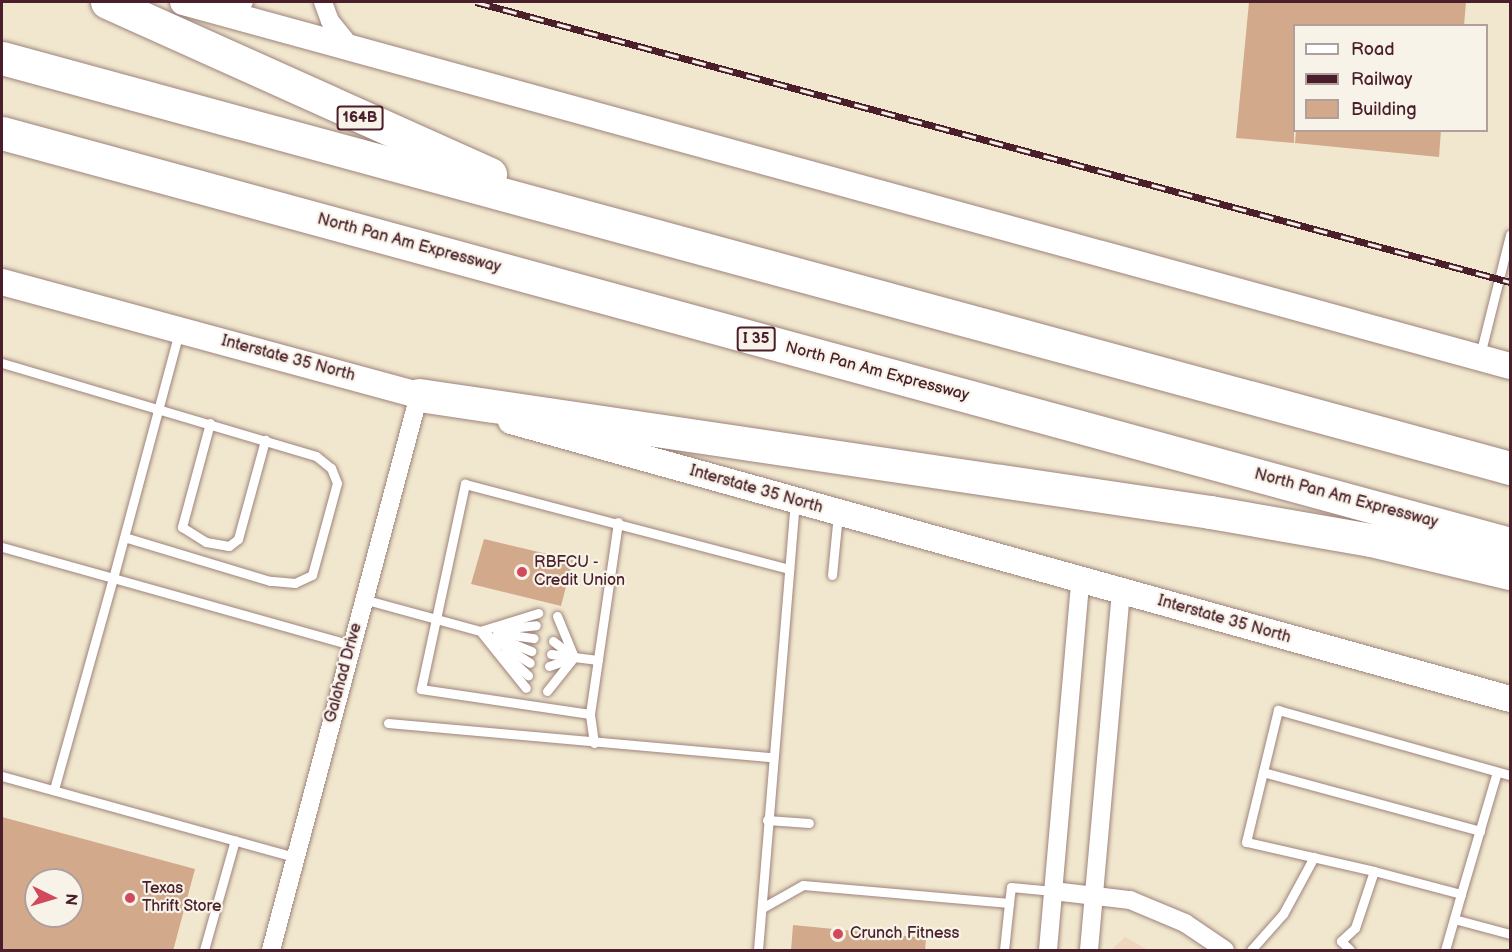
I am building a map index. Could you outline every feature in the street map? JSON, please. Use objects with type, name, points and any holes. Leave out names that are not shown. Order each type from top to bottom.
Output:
[{"type":"highway","name":"164B","points":[[107,2],[415,143],[616,226]]},
{"type":"highway","points":[[2,58],[1510,468]]},
{"type":"highway","name":"North Pan Am Expressway","points":[[2,133],[1510,544]]},
{"type":"highway","points":[[419,395],[1210,512],[1371,540],[1510,573]]},
{"type":"main road","points":[[183,2],[217,10],[356,53],[1510,366]]},
{"type":"main road","name":"Interstate 35 North","points":[[2,282],[419,395],[1510,699]]},
{"type":"street","points":[[217,10],[244,2]]},
{"type":"street","points":[[323,2],[330,21],[356,53]]},
{"type":"street","name":"Galahad Drive","points":[[271,951],[419,395]]},
{"type":"street","points":[[1048,951],[1080,581]]},
{"type":"street","points":[[1089,951],[1121,592]]},
{"type":"street","points":[[1053,891],[1130,900],[1185,922],[1225,951]]},
{"type":"lane","points":[[1480,358],[1510,235]]},
{"type":"lane","points":[[54,790],[180,330]]},
{"type":"lane","points":[[2,363],[159,406],[316,456],[332,468],[337,483],[312,575],[295,583],[270,580],[124,537]]},
{"type":"lane","points":[[210,423],[182,526],[206,542],[229,546],[238,540],[265,440]]},
{"type":"lane","points":[[590,714],[421,689],[465,484],[618,522],[789,569]]},
{"type":"lane","points":[[758,951],[771,757],[795,501]]},
{"type":"lane","points":[[832,575],[839,513]]},
{"type":"lane","points":[[594,743],[590,714],[618,522]]},
{"type":"lane","points":[[2,547],[351,645]]},
{"type":"lane","points":[[363,599],[480,631],[532,651]]},
{"type":"lane","points":[[480,631],[538,613]]},
{"type":"lane","points":[[557,616],[574,657]]},
{"type":"lane","points":[[480,631],[536,625]]},
{"type":"lane","points":[[554,628],[574,657]]},
{"type":"lane","points":[[480,631],[534,638]]},
{"type":"lane","points":[[480,631],[530,663]]},
{"type":"lane","points":[[480,631],[528,675]]},
{"type":"lane","points":[[480,631],[526,688]]},
{"type":"lane","points":[[553,641],[574,657]]},
{"type":"lane","points":[[551,654],[598,660]]},
{"type":"lane","points":[[549,666],[574,657]]},
{"type":"lane","points":[[548,678],[574,657]]},
{"type":"lane","points":[[547,691],[574,657]]},
{"type":"lane","points":[[1461,894],[1374,871],[1246,842],[1278,710],[1510,775]]},
{"type":"lane","points":[[388,723],[771,757]]},
{"type":"lane","points":[[1263,772],[1480,831]]},
{"type":"lane","points":[[1445,951],[1497,772]]},
{"type":"lane","points":[[2,776],[295,857]]},
{"type":"lane","points":[[767,820],[809,823]]},
{"type":"lane","points":[[204,951],[235,840]]},
{"type":"lane","points":[[1251,951],[1284,914],[1314,858]]},
{"type":"lane","points":[[1350,951],[1341,941],[1355,928],[1374,871]]},
{"type":"lane","points":[[762,908],[803,885],[1009,903]]},
{"type":"lane","points":[[1004,951],[1011,887],[1053,891]]},
{"type":"lane","points":[[1454,919],[1510,934]]},
{"type":"shaded area","points":[[1125,937],[1148,950],[1111,950]]},
{"type":"building","points":[[1249,2],[1466,2],[1464,24],[1293,24],[1294,143],[1236,138]]},
{"type":"building","points":[[1296,132],[1441,132],[1439,157],[1295,143]]},
{"type":"building","name":"RBFCU - Credit Union","points":[[484,539],[573,560],[561,606],[471,584]]},
{"type":"building","name":"Texas Thrift Store","points":[[2,817],[195,869],[173,951],[2,951]]},
{"type":"building","name":"Crunch Fitness","points":[[793,925],[926,938],[925,951],[791,951]]},
{"type":"railway","points":[[476,2],[1510,282]]},
{"type":"place","name":"RBFCU - Credit Union","points":[[522,572]]},
{"type":"place","name":"Texas Thrift Store","points":[[130,898]]},
{"type":"place","name":"Crunch Fitness","points":[[838,934]]}]
